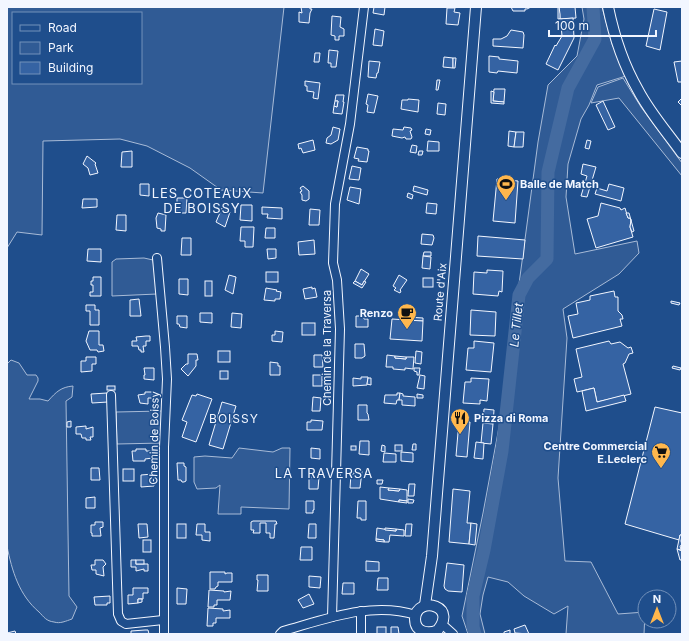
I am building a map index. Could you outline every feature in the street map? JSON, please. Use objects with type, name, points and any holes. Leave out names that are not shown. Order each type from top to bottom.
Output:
[{"type":"main road","name":"Route d'Aix","points":[[425,605],[432,556],[476,7]]},
{"type":"main road","points":[[608,7],[619,48],[634,84],[650,111],[682,153]]},
{"type":"main road","name":"Route d'Aix","points":[[429,578],[437,606]]},
{"type":"main road","points":[[425,605],[437,606],[443,613],[444,620],[438,630],[429,633],[420,631],[416,623],[416,615],[419,609],[425,605]]},
{"type":"street","name":"Chemin de la Traversa","points":[[332,617],[340,329],[337,280],[333,263],[335,204],[350,124],[364,7]]},
{"type":"street","name":"Chemin de Boissy","points":[[157,258],[167,379],[164,447],[164,634]]},
{"type":"street","points":[[111,395],[118,614],[121,621],[126,624],[164,620]]},
{"type":"street","points":[[280,634],[332,617],[361,611],[388,610],[416,615]]},
{"type":"street","points":[[361,611],[361,634]]},
{"type":"street","points":[[438,630],[453,634]]},
{"type":"green space","points":[[7,7],[284,7],[263,193],[221,190],[190,168],[147,146],[120,139],[43,141],[42,235],[17,232],[7,248]]},
{"type":"green space","points":[[582,7],[602,7],[612,44],[626,76],[597,85],[589,105],[581,119],[568,164],[566,197],[575,254],[637,241],[639,253],[619,274],[563,309],[567,338],[558,478],[565,561],[591,562],[618,614],[637,613],[637,629],[644,629],[644,634],[566,634],[568,606],[554,614],[524,596],[508,582],[488,577],[480,614],[485,634],[468,634],[462,616],[502,411],[538,142],[548,85],[577,56],[584,19]]},
{"type":"green space","points":[[623,78],[641,107],[682,163],[682,176],[619,98],[591,103],[598,87]]},
{"type":"green space","points":[[144,258],[153,260],[157,294],[112,296],[112,262],[116,259]]},
{"type":"green space","points":[[11,360],[19,363],[27,375],[36,375],[38,378],[29,399],[48,401],[59,390],[73,386],[72,397],[66,401],[69,596],[77,607],[72,619],[56,623],[47,620],[26,598],[17,582],[7,546],[7,364]]},
{"type":"green space","points":[[162,411],[163,443],[117,444],[116,412]]},
{"type":"green space","points":[[239,448],[273,452],[282,448],[290,448],[289,509],[241,507],[241,514],[218,514],[220,485],[216,488],[197,489],[194,482],[194,457],[205,456],[232,458]]},
{"type":"building","points":[[301,7],[310,7],[310,9],[312,9],[309,23],[299,22],[299,12],[302,13]]},
{"type":"building","points":[[374,7],[385,7],[384,15],[373,13]]},
{"type":"building","points":[[511,7],[531,7],[525,9],[525,11],[513,11]]},
{"type":"building","points":[[559,7],[575,7],[576,18],[560,19]]},
{"type":"building","points":[[559,7],[560,19],[558,19],[558,8]]},
{"type":"building","points":[[447,8],[455,8],[454,12],[460,13],[458,25],[446,24]]},
{"type":"building","points":[[654,9],[667,12],[660,50],[646,46]]},
{"type":"building","points":[[332,16],[341,17],[340,27],[344,29],[344,36],[339,36],[339,40],[335,40],[335,36],[331,35]]},
{"type":"building","points":[[573,18],[574,38],[558,70],[546,64],[555,45],[556,46],[562,36],[559,19]]},
{"type":"building","points":[[375,29],[384,31],[382,46],[373,45]]},
{"type":"building","points":[[511,30],[523,32],[523,48],[493,46],[493,39],[501,39],[507,36]]},
{"type":"building","points":[[329,50],[338,51],[336,67],[331,67],[331,63],[328,63]]},
{"type":"building","points":[[315,53],[320,53],[319,62],[314,62]]},
{"type":"building","points":[[489,56],[499,57],[499,59],[518,61],[517,73],[498,71],[497,73],[489,72]]},
{"type":"building","points":[[444,57],[453,58],[453,68],[443,67]]},
{"type":"building","points":[[453,58],[456,58],[455,68],[453,68]]},
{"type":"building","points":[[369,61],[380,62],[376,78],[368,77]]},
{"type":"building","points":[[682,61],[682,82],[678,82],[674,62]]},
{"type":"building","points":[[437,80],[440,80],[438,90],[436,90]]},
{"type":"building","points":[[305,81],[320,83],[318,99],[313,98],[314,92],[307,91]]},
{"type":"building","points":[[494,89],[505,89],[504,102],[493,101]]},
{"type":"building","points":[[491,91],[494,92],[493,101],[504,102],[504,104],[491,103]]},
{"type":"building","points":[[368,94],[378,96],[374,113],[367,112],[368,105],[366,104]]},
{"type":"building","points":[[336,95],[344,95],[342,114],[333,113],[334,106],[337,107],[338,101],[335,101]]},
{"type":"building","points":[[682,98],[682,106],[678,102]]},
{"type":"building","points":[[402,100],[419,100],[418,112],[401,109]]},
{"type":"building","points":[[335,101],[338,101],[337,107],[334,106]]},
{"type":"building","points":[[603,101],[615,127],[608,130],[596,105]]},
{"type":"building","points":[[438,103],[446,104],[445,115],[437,114]]},
{"type":"building","points":[[333,127],[340,129],[338,140],[331,144],[326,143],[327,138],[331,135]]},
{"type":"building","points":[[404,127],[411,128],[411,139],[392,136],[393,129],[403,130]]},
{"type":"building","points":[[426,129],[431,130],[430,135],[425,134]]},
{"type":"building","points":[[509,131],[516,132],[514,147],[508,146]]},
{"type":"building","points":[[516,132],[524,132],[523,147],[514,147]]},
{"type":"building","points":[[313,140],[315,150],[303,153],[301,148],[299,149],[298,144]]},
{"type":"building","points":[[587,140],[591,141],[589,149],[585,148]]},
{"type":"building","points":[[428,141],[439,142],[439,151],[427,151]]},
{"type":"building","points":[[412,145],[417,146],[416,153],[410,152]]},
{"type":"building","points":[[357,147],[368,149],[367,162],[358,161],[359,159],[354,158]]},
{"type":"building","points":[[132,151],[132,167],[121,167],[122,152]]},
{"type":"building","points":[[419,151],[423,151],[422,155],[418,155]]},
{"type":"building","points":[[87,156],[96,163],[98,173],[90,175],[88,168],[83,164]]},
{"type":"building","points":[[583,164],[596,167],[587,197],[581,196],[587,176],[581,174]]},
{"type":"building","points":[[352,166],[361,168],[359,180],[349,179]]},
{"type":"building","name":"Balle de Match","points":[[497,179],[518,181],[515,223],[493,221]]},
{"type":"building","points":[[140,184],[149,184],[149,196],[140,195]]},
{"type":"building","points":[[609,184],[624,188],[621,201],[595,194],[597,188],[607,191]]},
{"type":"building","points":[[303,186],[309,191],[309,199],[306,201],[302,200],[302,195],[300,192],[302,191],[300,188]]},
{"type":"building","points":[[414,186],[428,190],[427,195],[413,191]]},
{"type":"building","points":[[350,187],[361,189],[359,204],[347,200]]},
{"type":"building","points":[[408,193],[413,195],[412,199],[407,197]]},
{"type":"building","points":[[177,198],[187,198],[186,213],[177,213]]},
{"type":"building","points":[[83,199],[97,199],[97,207],[82,208]]},
{"type":"building","points":[[427,203],[437,204],[436,214],[426,213]]},
{"type":"building","points":[[601,203],[620,208],[621,210],[625,208],[628,218],[631,220],[630,227],[633,237],[596,248],[587,219],[598,216]]},
{"type":"building","points":[[241,205],[252,205],[252,221],[240,220]]},
{"type":"building","points":[[262,207],[282,208],[282,219],[267,218],[268,214],[262,214]]},
{"type":"building","points":[[222,208],[230,212],[225,227],[216,222]]},
{"type":"building","points":[[310,209],[320,210],[319,225],[309,225]]},
{"type":"building","points":[[158,213],[166,215],[165,231],[161,231],[161,229],[157,228],[156,218]]},
{"type":"building","points":[[626,213],[629,213],[631,220],[628,218]]},
{"type":"building","points":[[117,215],[126,215],[126,231],[116,230]]},
{"type":"building","points":[[631,220],[634,231],[632,232],[630,227]]},
{"type":"building","points":[[241,227],[254,227],[253,247],[245,247],[245,241],[240,241]]},
{"type":"building","points":[[266,228],[275,228],[275,238],[265,238]]},
{"type":"building","points":[[422,234],[433,235],[434,238],[432,245],[421,244]]},
{"type":"building","points":[[478,236],[525,240],[523,259],[477,256]]},
{"type":"building","points":[[182,238],[191,238],[191,255],[181,255]]},
{"type":"building","points":[[314,240],[315,254],[299,255],[298,242]]},
{"type":"building","points":[[88,249],[101,249],[101,262],[87,261]]},
{"type":"building","points":[[267,249],[276,249],[276,258],[268,259]]},
{"type":"building","points":[[424,252],[431,252],[431,256],[423,256]]},
{"type":"building","points":[[423,256],[431,257],[430,269],[422,268]]},
{"type":"building","points":[[361,269],[369,274],[362,285],[355,281]]},
{"type":"building","points":[[487,270],[503,271],[502,292],[499,291],[498,296],[473,294],[474,272],[487,273]]},
{"type":"building","points":[[266,272],[278,272],[278,282],[266,282]]},
{"type":"building","points":[[229,275],[236,277],[233,294],[225,290]]},
{"type":"building","points":[[399,275],[407,280],[400,290],[400,293],[394,290],[396,288],[393,286]]},
{"type":"building","points":[[93,277],[101,277],[101,296],[90,296],[90,292],[93,292],[93,285],[91,285],[91,281],[93,281]]},
{"type":"building","points":[[423,278],[433,278],[433,287],[423,287]]},
{"type":"building","points":[[179,279],[188,279],[188,295],[179,294]]},
{"type":"building","points":[[205,281],[212,281],[212,296],[205,296]]},
{"type":"building","points":[[355,281],[362,285],[364,281],[366,282],[362,288],[353,283]]},
{"type":"building","points":[[312,287],[312,289],[315,288],[317,297],[305,299],[303,289]]},
{"type":"building","points":[[266,288],[281,292],[280,299],[275,299],[275,301],[264,300]]},
{"type":"building","points":[[614,291],[615,297],[618,297],[618,311],[622,315],[623,319],[620,319],[622,326],[573,338],[568,316],[578,314],[576,303],[590,300],[590,296]]},
{"type":"building","points":[[139,299],[141,316],[130,316],[130,300]]},
{"type":"building","points":[[671,301],[680,303],[679,305],[671,303]]},
{"type":"building","points":[[86,305],[95,305],[95,310],[99,310],[99,325],[90,325],[90,311],[86,311]]},
{"type":"building","points":[[471,310],[496,312],[495,336],[470,335]]},
{"type":"building","points":[[200,313],[212,313],[212,323],[200,322]]},
{"type":"building","points":[[232,313],[242,314],[241,328],[231,327]]},
{"type":"building","points":[[177,316],[187,316],[187,328],[180,327],[179,324],[177,324]]},
{"type":"building","points":[[356,316],[364,316],[364,319],[368,319],[368,327],[356,327]]},
{"type":"building","points":[[407,317],[423,318],[423,321],[407,320]]},
{"type":"building","name":"Renzo","points":[[392,319],[423,321],[422,341],[390,339]]},
{"type":"building","points":[[302,323],[315,323],[315,335],[302,335]]},
{"type":"building","points":[[89,331],[99,331],[99,345],[103,345],[104,351],[98,352],[97,350],[90,350],[86,341]]},
{"type":"building","points":[[275,331],[283,332],[282,342],[272,341],[272,335],[275,335]]},
{"type":"building","points":[[150,336],[150,341],[146,341],[146,346],[143,346],[144,352],[139,350],[138,346],[132,346],[132,341],[137,341],[136,337]]},
{"type":"building","points":[[474,341],[494,343],[491,372],[466,370],[468,348],[474,348]]},
{"type":"building","points":[[609,341],[611,344],[620,342],[628,348],[631,347],[633,353],[629,354],[625,363],[623,364],[631,394],[597,402],[594,388],[577,392],[574,379],[582,377],[576,349]]},
{"type":"building","points":[[355,344],[364,344],[365,356],[362,358],[355,358]]},
{"type":"building","points":[[218,351],[230,351],[230,362],[218,362]]},
{"type":"building","points":[[416,351],[422,352],[421,364],[415,363]]},
{"type":"building","points":[[188,354],[197,354],[198,360],[196,360],[196,366],[188,376],[181,369],[188,364]]},
{"type":"building","points":[[314,355],[322,355],[323,367],[314,367]]},
{"type":"building","points":[[387,355],[395,356],[395,358],[406,359],[406,357],[414,357],[413,369],[405,368],[405,370],[386,367]]},
{"type":"building","points":[[395,356],[406,357],[406,359],[395,358]]},
{"type":"building","points":[[86,357],[96,357],[96,364],[92,364],[92,371],[81,372],[81,361],[86,361]]},
{"type":"building","points":[[270,362],[278,363],[278,366],[280,366],[280,375],[270,375]]},
{"type":"building","points":[[673,366],[681,368],[680,370],[672,368]]},
{"type":"building","points":[[144,368],[154,368],[154,380],[144,379]]},
{"type":"building","points":[[414,368],[420,368],[419,375],[417,375],[417,372],[414,371]]},
{"type":"building","points":[[220,371],[228,371],[228,379],[220,379]]},
{"type":"building","points":[[313,375],[322,375],[322,386],[313,386]]},
{"type":"building","points":[[420,375],[425,376],[424,389],[417,388]]},
{"type":"building","points":[[361,377],[368,377],[367,385],[353,386],[353,378],[361,379]]},
{"type":"building","points":[[368,378],[371,378],[371,385],[367,384]]},
{"type":"building","points":[[471,378],[489,379],[487,401],[480,400],[480,404],[463,403],[465,382],[471,382]]},
{"type":"building","points":[[107,386],[115,386],[115,390],[107,390]]},
{"type":"building","points":[[594,388],[597,402],[624,395],[626,401],[586,411],[582,391]]},
{"type":"building","points":[[145,392],[153,392],[154,398],[148,398],[148,404],[140,403],[138,395],[145,394]]},
{"type":"building","points":[[107,393],[108,402],[92,403],[91,394]]},
{"type":"building","points":[[397,393],[400,393],[399,400],[397,400],[396,404],[384,403],[385,395],[397,395]]},
{"type":"building","points":[[400,393],[403,394],[403,396],[415,397],[415,406],[402,405],[402,400],[399,400]]},
{"type":"building","points":[[197,394],[212,399],[196,442],[182,437],[187,422],[182,420],[192,395],[196,396]]},
{"type":"building","points":[[417,394],[423,395],[423,398],[417,398]]},
{"type":"building","points":[[313,397],[321,398],[320,411],[312,411]]},
{"type":"building","points":[[222,402],[236,406],[223,449],[209,445]]},
{"type":"building","points":[[358,405],[367,405],[369,420],[358,420]]},
{"type":"building","name":"Centre Commercial E.Leclerc","points":[[655,407],[682,413],[682,535],[680,535],[679,540],[625,524]]},
{"type":"building","points":[[484,409],[494,410],[493,424],[483,423]]},
{"type":"building","points":[[311,420],[323,421],[322,430],[307,430],[307,422],[311,422]]},
{"type":"building","points":[[71,421],[71,427],[67,427],[67,422]]},
{"type":"building","points":[[459,421],[470,422],[467,457],[456,456]]},
{"type":"building","points":[[483,423],[493,424],[491,444],[481,443]]},
{"type":"building","points":[[86,426],[86,429],[93,427],[93,437],[90,437],[91,440],[82,438],[81,434],[76,434],[76,427]]},
{"type":"building","points":[[360,441],[369,441],[369,455],[359,454]]},
{"type":"building","points":[[476,442],[484,443],[483,459],[474,458]]},
{"type":"building","points":[[413,444],[416,444],[416,450],[412,450]]},
{"type":"building","points":[[382,445],[385,446],[385,452],[381,451]]},
{"type":"building","points":[[395,445],[402,445],[402,451],[395,451]]},
{"type":"building","points":[[351,446],[356,446],[356,450],[351,450]]},
{"type":"building","points":[[311,448],[320,449],[320,459],[311,458]]},
{"type":"building","points":[[136,449],[146,449],[146,451],[152,451],[153,458],[145,459],[145,461],[133,461],[132,451],[136,451]]},
{"type":"building","points":[[401,452],[413,453],[413,462],[401,461]]},
{"type":"building","points":[[384,453],[396,454],[396,462],[383,462]]},
{"type":"building","points":[[177,463],[184,463],[184,466],[186,467],[186,481],[184,482],[178,480]]},
{"type":"building","points":[[91,468],[99,468],[100,480],[91,480]]},
{"type":"building","points":[[123,469],[134,469],[134,481],[123,481]]},
{"type":"building","points":[[354,471],[362,471],[360,488],[350,488],[351,474],[354,474]]},
{"type":"building","points":[[153,474],[154,486],[141,487],[141,475]]},
{"type":"building","points":[[309,477],[319,477],[318,489],[309,489]]},
{"type":"building","points":[[377,480],[383,480],[382,484],[377,484]]},
{"type":"building","points":[[409,484],[415,484],[414,496],[408,496]]},
{"type":"building","points":[[380,487],[389,488],[388,490],[407,490],[407,501],[399,500],[399,502],[380,499]]},
{"type":"building","points":[[389,488],[400,489],[399,491],[388,490]]},
{"type":"building","points":[[453,489],[470,491],[467,523],[471,523],[469,544],[449,542]]},
{"type":"building","points":[[95,497],[95,508],[86,508],[86,498]]},
{"type":"building","points":[[408,499],[414,500],[413,503],[408,503]]},
{"type":"building","points":[[399,500],[407,501],[407,503],[399,502]]},
{"type":"building","points":[[306,501],[314,501],[313,513],[306,513]]},
{"type":"building","points":[[358,501],[366,501],[366,520],[357,518]]},
{"type":"building","points":[[276,521],[277,524],[275,524],[274,538],[270,538],[270,533],[266,533],[266,523],[260,523],[260,533],[253,533],[254,530],[251,530],[251,522]]},
{"type":"building","points":[[95,522],[103,522],[103,527],[100,528],[101,536],[92,536],[91,525],[95,525]]},
{"type":"building","points":[[471,523],[477,524],[475,545],[469,544]]},
{"type":"building","points":[[138,524],[147,524],[148,537],[139,538]]},
{"type":"building","points":[[177,524],[186,524],[186,538],[177,538]]},
{"type":"building","points":[[197,524],[205,524],[205,532],[210,532],[210,541],[202,540],[202,535],[196,535]]},
{"type":"building","points":[[309,524],[316,524],[316,538],[308,538]]},
{"type":"building","points":[[406,524],[412,524],[411,536],[405,536]]},
{"type":"building","points":[[377,528],[396,531],[396,529],[404,530],[404,536],[390,535],[389,542],[384,542],[384,540],[376,539]]},
{"type":"building","points":[[385,528],[396,529],[396,531],[385,530]]},
{"type":"building","points":[[680,535],[682,535],[682,545],[680,546],[681,550],[677,549]]},
{"type":"building","points":[[376,539],[384,540],[384,542],[376,541]]},
{"type":"building","points":[[143,540],[151,540],[151,552],[143,552]]},
{"type":"building","points":[[301,547],[312,547],[312,560],[300,560]]},
{"type":"building","points":[[677,549],[682,551],[682,560],[680,560]]},
{"type":"building","points":[[95,560],[103,560],[106,564],[103,567],[104,576],[96,574],[96,570],[92,570],[91,565],[95,565]]},
{"type":"building","points":[[131,560],[136,560],[136,564],[148,564],[148,571],[144,571],[144,569],[136,571],[136,567],[131,567]]},
{"type":"building","points":[[136,560],[144,560],[144,564],[136,564]]},
{"type":"building","points":[[366,561],[379,562],[379,571],[366,571]]},
{"type":"building","points":[[447,563],[464,565],[462,592],[448,591],[445,589],[444,586]]},
{"type":"building","points":[[210,572],[225,572],[225,574],[232,573],[232,582],[218,582],[218,586],[215,589],[210,589]]},
{"type":"building","points":[[257,575],[268,575],[268,591],[257,591]]},
{"type":"building","points":[[309,576],[321,577],[320,588],[309,587]]},
{"type":"building","points":[[378,578],[388,578],[388,590],[377,590]]},
{"type":"building","points":[[343,583],[354,583],[354,594],[342,594]]},
{"type":"building","points":[[133,588],[148,588],[148,593],[143,593],[143,599],[138,599],[138,603],[128,604],[128,595],[133,595]]},
{"type":"building","points":[[177,588],[187,589],[186,604],[177,604]]},
{"type":"building","points":[[209,590],[224,592],[231,591],[230,600],[217,600],[217,605],[214,605],[214,607],[208,607]]},
{"type":"building","points":[[309,594],[314,604],[303,608],[298,600]]},
{"type":"building","points":[[110,596],[110,603],[107,603],[107,605],[95,605],[94,597]]},
{"type":"building","points":[[138,599],[142,599],[142,602],[138,603]]},
{"type":"building","points":[[208,608],[223,609],[223,611],[230,610],[230,618],[216,618],[216,623],[213,623],[213,626],[207,626]]},
{"type":"building","points":[[525,625],[529,634],[515,633],[514,629]]},
{"type":"building","points":[[377,627],[386,627],[386,634],[377,634]]},
{"type":"building","points":[[391,627],[398,627],[399,634],[391,634]]},
{"type":"building","points":[[148,630],[149,634],[131,634],[131,631]]},
{"type":"building","points":[[510,630],[510,634],[504,634],[504,632]]},
{"type":"building","points":[[15,631],[16,634],[7,634],[7,633]]},
{"type":"waterway","name":"Le Tillet","points":[[475,634],[473,627],[473,596],[484,550],[502,451],[519,295],[528,278],[547,259],[548,172],[568,88],[595,39],[593,7]]},
{"type":"place","name":"Balle de Match","points":[[506,201]]},
{"type":"place","name":"Renzo","points":[[407,330]]},
{"type":"place","name":"Pizza di Roma","points":[[460,435]]},
{"type":"place","name":"Centre Commercial E.Leclerc","points":[[661,469]]},
{"type":"district","name":"LES COTEAUX DE BOISSY","points":[[202,200]]},
{"type":"district","name":"BOISSY","points":[[234,418]]},
{"type":"district","name":"LA TRAVERSA","points":[[324,473]]}]
